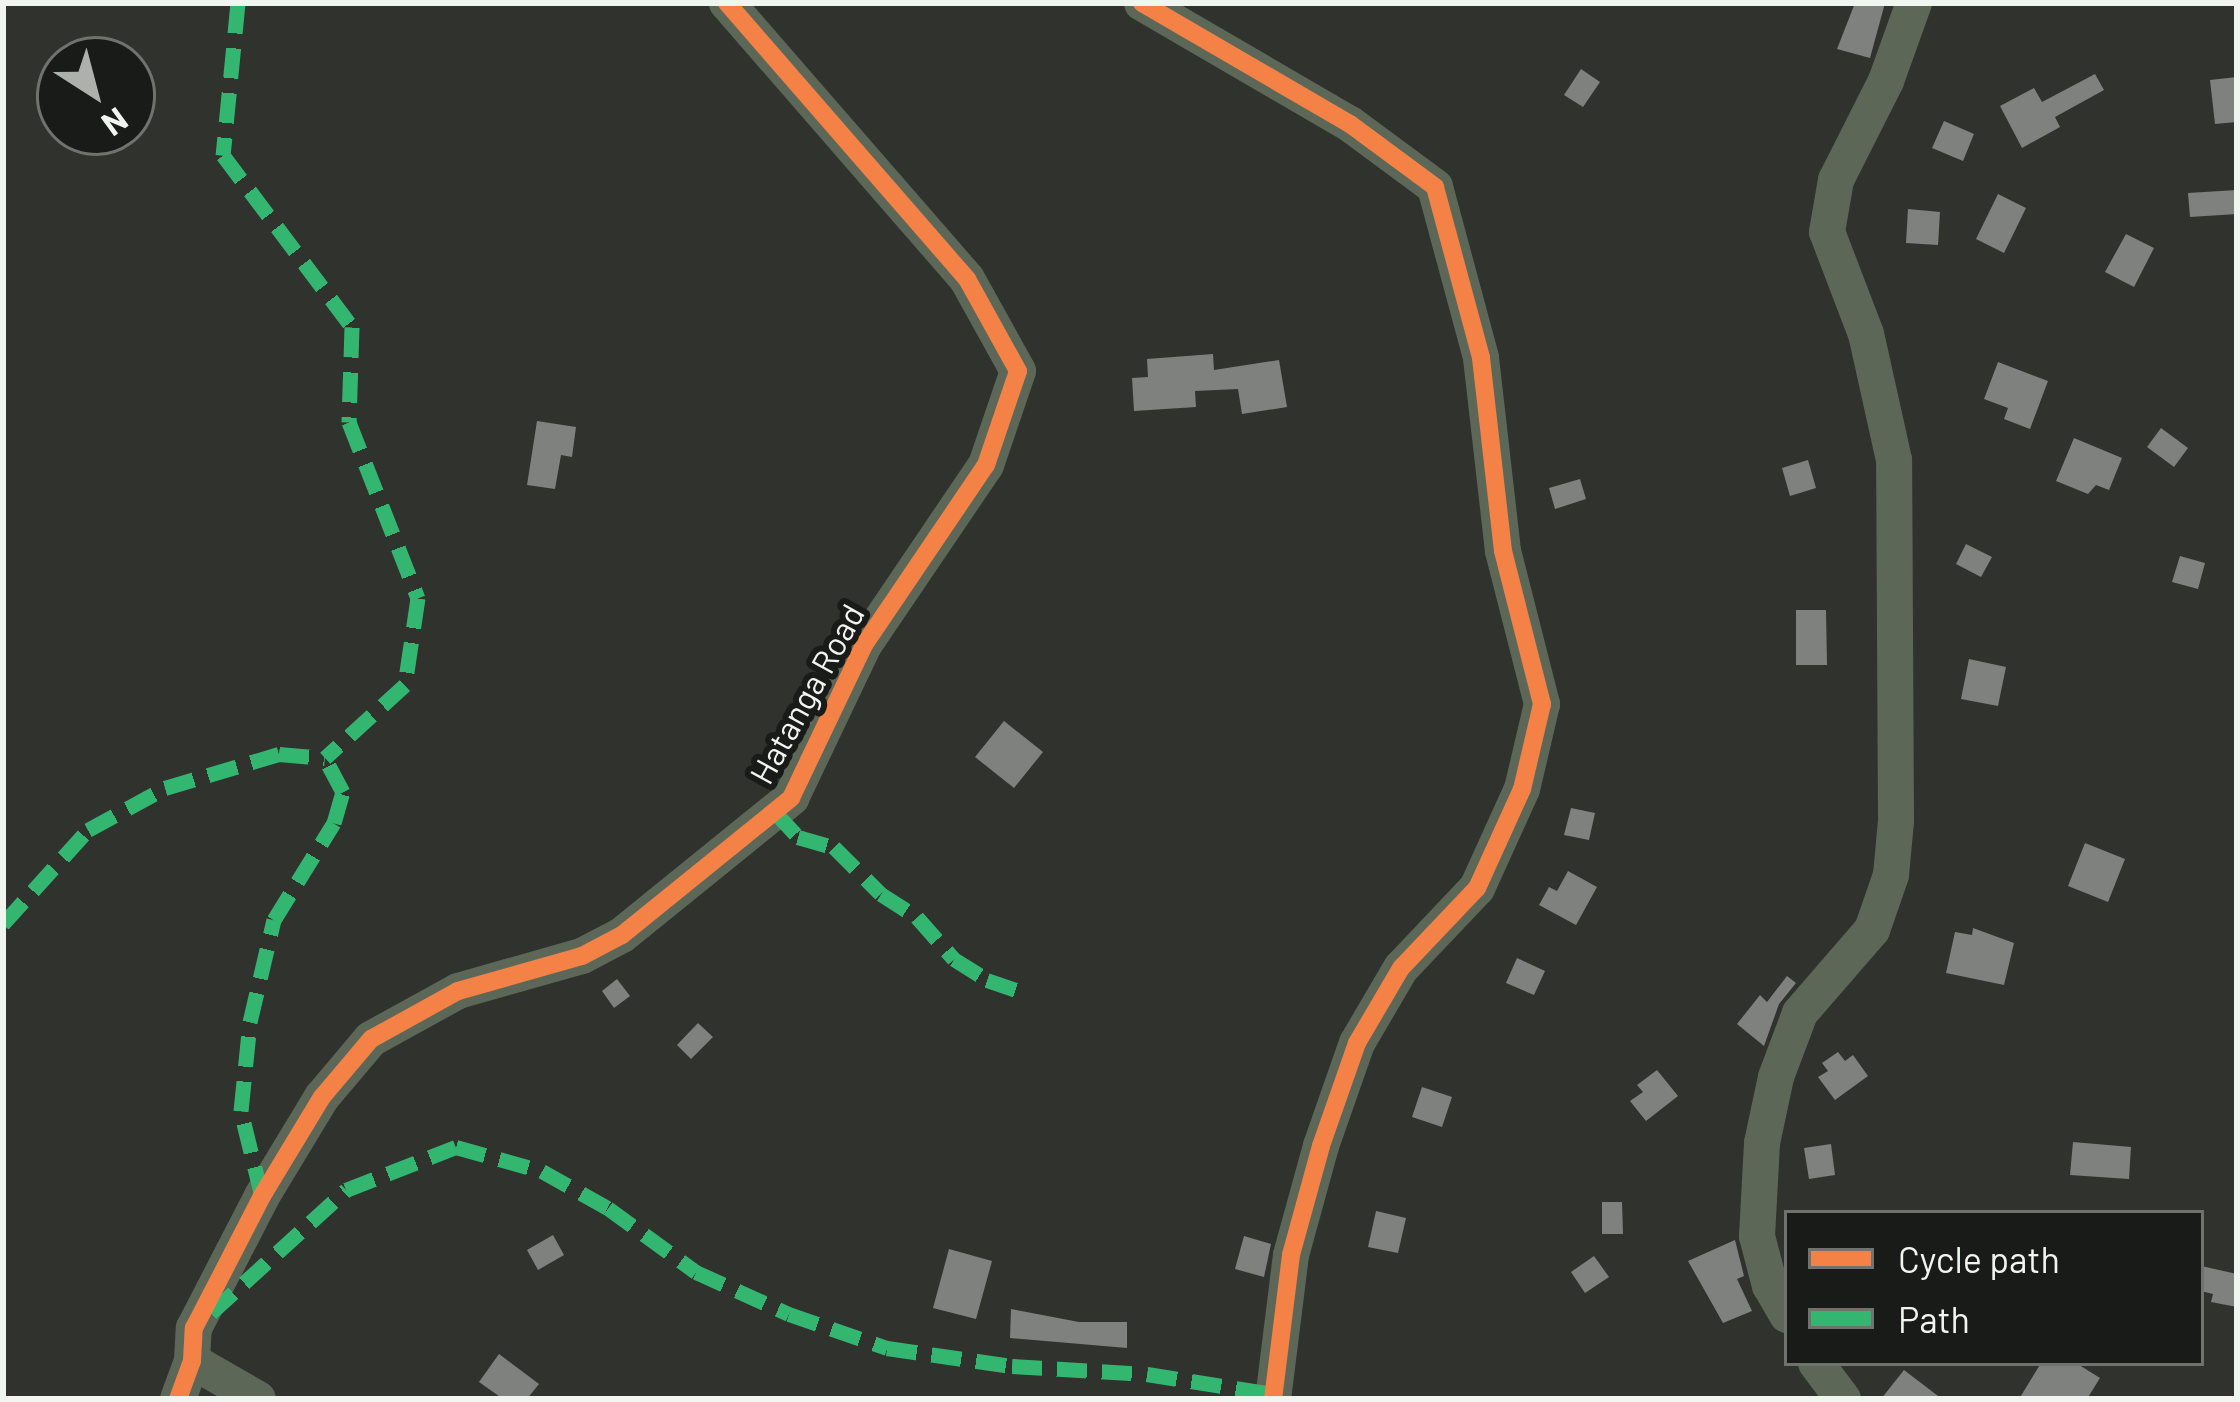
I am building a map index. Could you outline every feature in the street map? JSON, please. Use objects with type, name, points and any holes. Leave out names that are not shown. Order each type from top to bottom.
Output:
[{"type":"street","name":"Hatanga Road","points":[[178,1399],[192,1361],[194,1328],[262,1196],[322,1097],[370,1039],[458,991],[582,956],[622,935],[791,798],[864,645],[986,465],[1018,371],[968,279],[727,3]]},
{"type":"street","points":[[1142,3],[1350,124],[1435,188],[1481,358],[1503,551],[1542,704],[1522,789],[1477,888],[1401,968],[1357,1043],[1321,1146],[1291,1255],[1273,1399]]},
{"type":"street","points":[[1784,1311],[1770,1286],[1757,1236],[1762,1143],[1776,1077],[1800,1013],[1872,930],[1891,875],[1896,821],[1894,460],[1867,334],[1827,232],[1836,180],[1886,81],[1914,3]]},
{"type":"street","points":[[192,1361],[258,1399]]},
{"type":"street","points":[[1818,1366],[1844,1399]]},
{"type":"building","points":[[1855,3],[1885,3],[1870,58],[1837,49]]},
{"type":"building","points":[[1581,69],[1600,82],[1583,107],[1564,95]]},
{"type":"building","points":[[2095,74],[2104,90],[2055,117],[2060,127],[2022,148],[2000,106],[2034,88],[2042,102]]},
{"type":"building","points":[[2237,77],[2237,122],[2215,124],[2210,80]]},
{"type":"building","points":[[1944,121],[1974,134],[1963,161],[1932,148]]},
{"type":"building","points":[[2237,190],[2237,214],[2190,217],[2188,193]]},
{"type":"building","points":[[1998,194],[2026,208],[2004,253],[1976,239]]},
{"type":"building","points":[[1908,209],[1940,212],[1938,245],[1906,243]]},
{"type":"building","points":[[2126,234],[2154,248],[2134,287],[2105,272]]},
{"type":"building","points":[[1213,354],[1214,370],[1279,360],[1287,407],[1242,414],[1238,389],[1195,391],[1196,407],[1134,411],[1132,378],[1148,377],[1147,359]]},
{"type":"building","points":[[1998,362],[2048,381],[2030,429],[2004,419],[2008,408],[1984,399]]},
{"type":"building","points":[[537,421],[576,427],[572,457],[561,455],[555,489],[527,485]]},
{"type":"building","points":[[2161,428],[2188,448],[2174,467],[2147,447]]},
{"type":"building","points":[[2074,438],[2122,458],[2109,490],[2096,485],[2088,494],[2056,481]]},
{"type":"building","points":[[1808,460],[1816,488],[1790,496],[1782,468]]},
{"type":"building","points":[[1580,479],[1586,499],[1555,509],[1549,488]]},
{"type":"building","points":[[1966,544],[1992,557],[1981,577],[1956,564]]},
{"type":"building","points":[[2180,556],[2205,563],[2198,589],[2172,582]]},
{"type":"building","points":[[1796,610],[1826,610],[1827,665],[1796,665]]},
{"type":"building","points":[[1969,659],[2006,667],[1998,706],[1961,699]]},
{"type":"building","points":[[1004,721],[1043,752],[1014,788],[975,757]]},
{"type":"building","points":[[1571,808],[1595,813],[1589,840],[1564,835]]},
{"type":"building","points":[[2085,843],[2125,859],[2108,902],[2068,886]]},
{"type":"building","points":[[1568,871],[1597,887],[1576,925],[1539,905],[1549,887],[1557,891]]},
{"type":"building","points":[[1973,928],[2014,943],[2004,985],[1946,973],[1955,932],[1972,935]]},
{"type":"building","points":[[1517,958],[1545,971],[1534,995],[1506,983]]},
{"type":"building","points":[[1787,976],[1796,983],[1779,1004],[1764,1046],[1737,1024],[1760,995],[1767,1002]]},
{"type":"building","points":[[617,979],[630,996],[614,1008],[602,991]]},
{"type":"building","points":[[698,1023],[713,1037],[691,1059],[677,1045]]},
{"type":"building","points":[[1838,1052],[1845,1061],[1853,1055],[1868,1076],[1835,1100],[1818,1077],[1828,1071],[1822,1063]]},
{"type":"building","points":[[1657,1070],[1678,1096],[1646,1121],[1630,1101],[1643,1092],[1637,1085]]},
{"type":"building","points":[[1422,1087],[1452,1097],[1442,1127],[1412,1117]]},
{"type":"building","points":[[2073,1142],[2131,1147],[2129,1179],[2070,1175]]},
{"type":"building","points":[[1831,1144],[1835,1175],[1809,1179],[1804,1148]]},
{"type":"building","points":[[1602,1202],[1622,1202],[1623,1234],[1602,1234]]},
{"type":"building","points":[[1376,1211],[1406,1218],[1398,1253],[1368,1247]]},
{"type":"building","points":[[553,1235],[564,1255],[538,1270],[527,1250]]},
{"type":"building","points":[[1244,1236],[1271,1244],[1264,1277],[1235,1269]]},
{"type":"building","points":[[1735,1240],[1744,1276],[1737,1279],[1752,1311],[1723,1323],[1688,1261]]},
{"type":"building","points":[[949,1249],[992,1261],[976,1319],[933,1308]]},
{"type":"building","points":[[1594,1256],[1609,1277],[1585,1293],[1571,1272]]},
{"type":"building","points":[[2204,1267],[2237,1274],[2237,1307],[2211,1302],[2213,1294],[2204,1292]]},
{"type":"building","points":[[1011,1309],[1079,1322],[1127,1322],[1127,1348],[1010,1338]]},
{"type":"building","points":[[499,1354],[539,1384],[527,1399],[503,1399],[479,1382]]},
{"type":"building","points":[[2039,1366],[2081,1366],[2100,1378],[2087,1399],[2019,1399]]},
{"type":"building","points":[[1904,1370],[1942,1399],[1881,1399]]},
{"type":"marked path","points":[[238,3],[223,155],[352,327],[349,422],[418,598],[405,685],[325,758]]},
{"type":"marked path","points":[[3,924],[88,830],[165,788],[279,754],[325,758]]},
{"type":"marked path","points":[[262,1196],[241,1111],[250,1022],[274,920],[334,823],[343,792],[325,758]]},
{"type":"marked path","points":[[775,812],[798,837],[834,847],[881,894],[917,917],[954,959],[987,980],[1028,994]]},
{"type":"marked path","points":[[211,1313],[346,1190],[456,1147],[542,1171],[608,1208],[696,1272],[789,1314],[887,1348],[1012,1366],[1147,1374],[1273,1394]]},
{"type":"cycle path","points":[[178,1399],[192,1361],[194,1328],[262,1196],[322,1097],[371,1039],[458,991],[582,956],[622,935],[791,798],[864,645],[986,465],[1018,371],[967,279],[727,3]]},
{"type":"cycle path","points":[[1142,3],[1350,124],[1435,187],[1481,358],[1503,551],[1542,704],[1522,789],[1477,888],[1401,968],[1357,1043],[1321,1146],[1291,1255],[1273,1399]]}]
